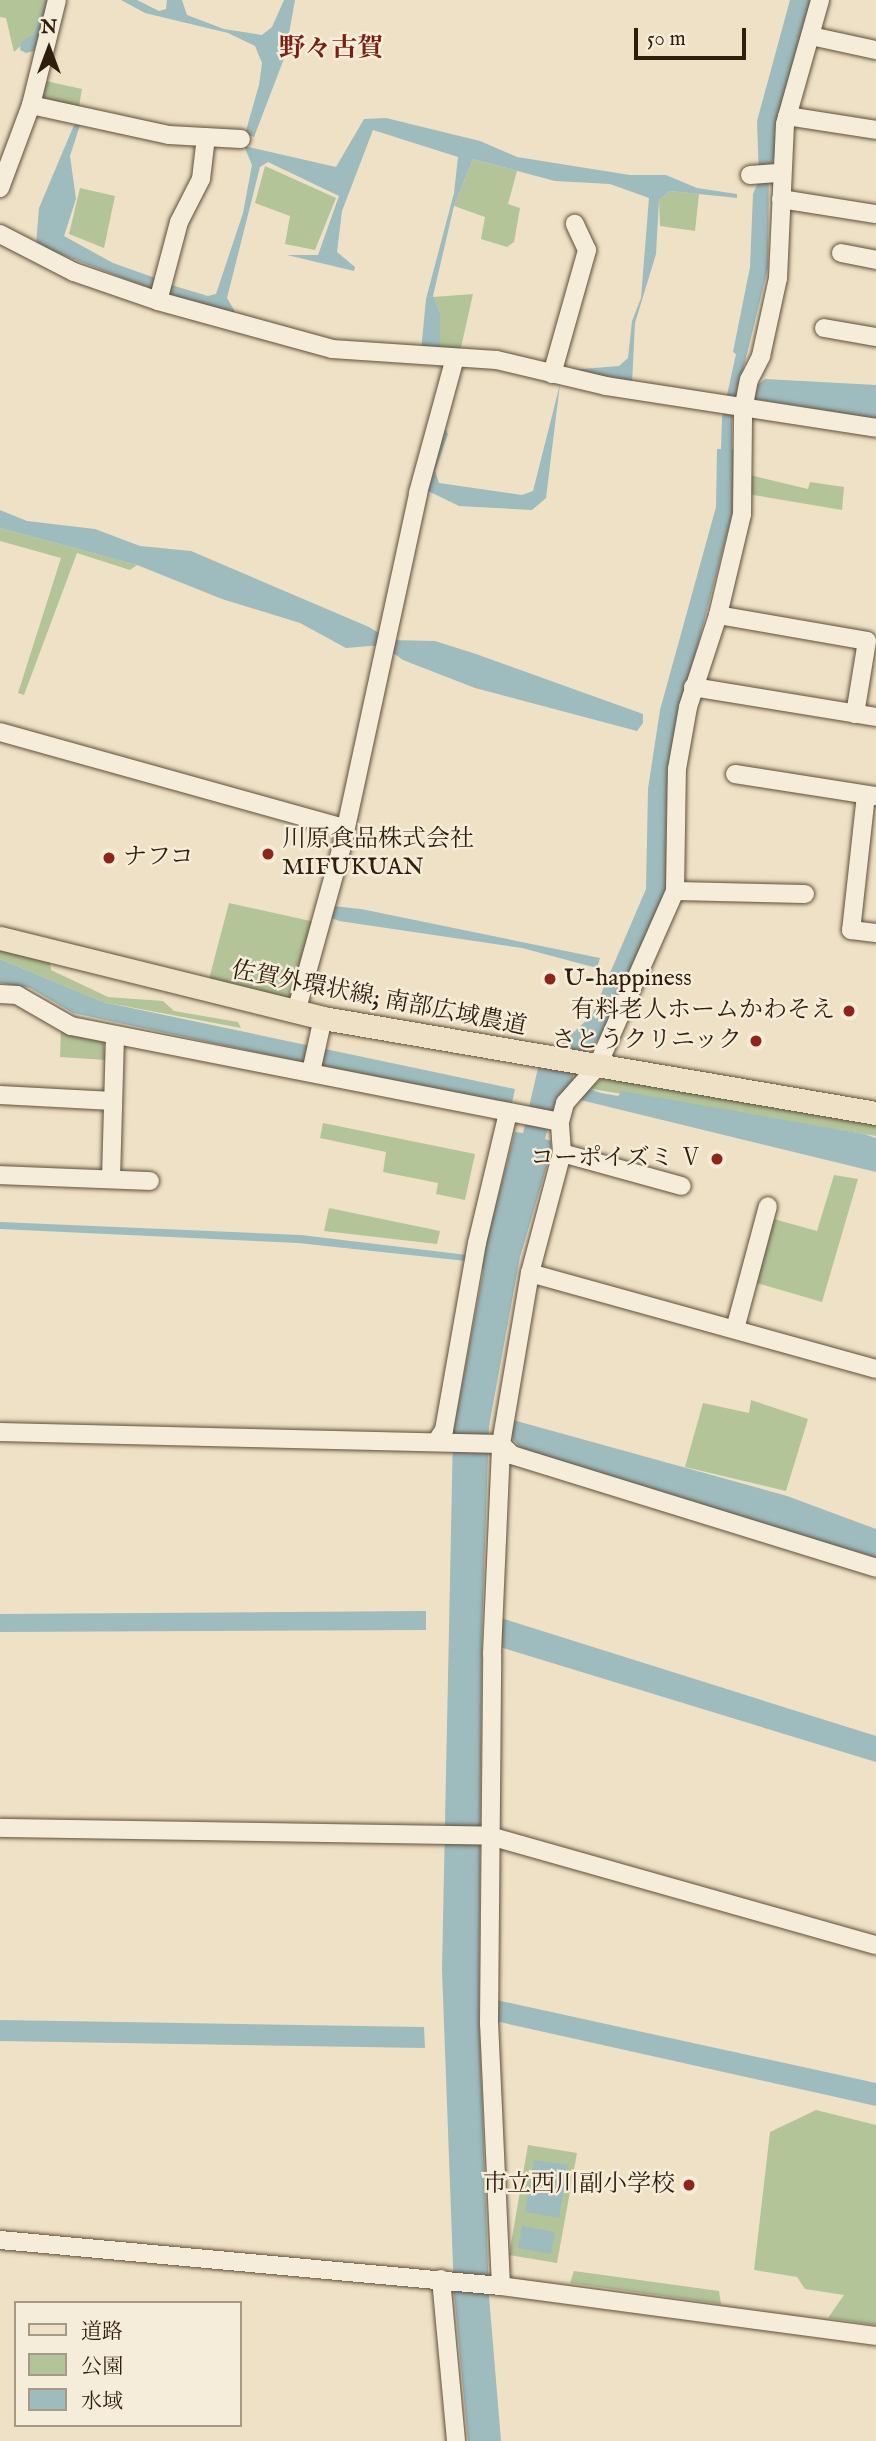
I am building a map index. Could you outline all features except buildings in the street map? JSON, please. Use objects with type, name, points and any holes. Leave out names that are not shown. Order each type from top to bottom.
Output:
[{"type":"main road","name":"佐賀外環状線; 南部広域農道","points":[[0,938],[296,1012],[321,1030],[589,1074],[876,1113]]},
{"type":"street","points":[[0,188],[31,105],[57,0]]},
{"type":"street","points":[[501,2286],[489,2024],[490,1836],[501,1444],[530,1273],[562,1153],[556,1122],[565,1103],[589,1074],[675,891],[674,797],[693,687],[718,614],[743,514],[735,408],[761,356],[778,278],[781,199],[777,174],[787,116],[820,0]]},
{"type":"street","points":[[811,36],[876,50]]},
{"type":"street","points":[[31,105],[169,135],[241,139]]},
{"type":"street","points":[[787,116],[876,130]]},
{"type":"street","points":[[158,301],[179,222],[201,179],[206,138]]},
{"type":"street","points":[[750,174],[777,174]]},
{"type":"street","points":[[781,199],[876,214]]},
{"type":"street","points":[[552,374],[587,250],[575,224]]},
{"type":"street","points":[[0,234],[75,272],[158,301],[332,349],[454,361],[497,360],[552,374],[735,408],[876,428]]},
{"type":"street","points":[[841,253],[876,260]]},
{"type":"street","points":[[824,328],[876,337]]},
{"type":"street","points":[[296,1012],[344,828],[418,493],[454,361]]},
{"type":"street","points":[[718,614],[867,641],[855,714]]},
{"type":"street","points":[[693,687],[876,717]]},
{"type":"street","points":[[0,732],[344,828]]},
{"type":"street","points":[[735,774],[871,796],[851,930],[876,933]]},
{"type":"street","points":[[675,891],[805,894]]},
{"type":"street","points":[[0,994],[17,995],[71,1026],[556,1122]]},
{"type":"street","points":[[311,1072],[321,1030]]},
{"type":"street","points":[[111,1179],[115,1035]]},
{"type":"street","points":[[0,1096],[113,1101]]},
{"type":"street","points":[[438,1439],[444,1430],[477,1243],[516,1115]]},
{"type":"street","points":[[562,1153],[682,1186]]},
{"type":"street","points":[[0,1175],[150,1181]]},
{"type":"street","points":[[735,1329],[768,1206]]},
{"type":"street","points":[[530,1273],[876,1369]]},
{"type":"street","points":[[0,1432],[438,1439],[501,1444],[512,1455],[876,1569]]},
{"type":"street","points":[[0,1828],[490,1836],[876,1945]]},
{"type":"street","points":[[0,2240],[441,2279],[876,2336]]},
{"type":"street","points":[[441,2279],[456,2441]]},
{"type":"green space","points":[[0,0],[46,0],[33,35],[14,52],[6,18],[0,17]]},
{"type":"green space","points":[[41,80],[82,89],[79,107],[39,99]]},
{"type":"green space","points":[[473,159],[517,171],[508,204],[520,208],[514,242],[507,247],[481,239],[485,217],[454,206]]},
{"type":"green space","points":[[265,166],[336,198],[315,250],[285,244],[290,216],[255,203]]},
{"type":"green space","points":[[80,188],[115,196],[104,248],[69,234]]},
{"type":"green space","points":[[670,191],[699,194],[695,231],[660,226],[659,200]]},
{"type":"green space","points":[[473,294],[460,352],[440,353],[440,313],[433,297]]},
{"type":"green space","points":[[750,475],[808,489],[810,482],[844,487],[842,510],[748,494]]},
{"type":"green space","points":[[0,528],[137,565],[130,570],[77,553],[24,695],[18,693],[61,558],[0,541]]},
{"type":"green space","points":[[229,903],[315,922],[293,1001],[209,979]]},
{"type":"green space","points":[[0,950],[50,961],[51,970],[108,997],[163,1001],[174,1011],[238,1022],[241,1028],[103,1002],[0,959]]},
{"type":"green space","points":[[61,1029],[103,1041],[106,1060],[60,1057]]},
{"type":"green space","points":[[606,1077],[876,1124],[876,1136],[586,1088]]},
{"type":"green space","points":[[323,1123],[475,1154],[465,1200],[436,1194],[438,1183],[383,1172],[386,1152],[320,1138]]},
{"type":"green space","points":[[834,1175],[858,1179],[822,1302],[753,1282],[770,1218],[817,1231]]},
{"type":"green space","points":[[329,1208],[440,1231],[437,1244],[324,1231]]},
{"type":"green space","points":[[751,1400],[808,1419],[786,1491],[685,1467],[703,1403],[749,1413]]},
{"type":"green space","points":[[816,2110],[876,2125],[876,2325],[828,2318],[844,2295],[805,2289],[797,2277],[754,2270],[770,2132]]},
{"type":"green space","points":[[528,2145],[577,2153],[557,2263],[509,2255]]},
{"type":"green space","points":[[574,2271],[719,2291],[721,2304],[570,2283]]},
{"type":"water","points":[[46,0],[51,0],[34,51],[26,53],[20,50],[21,42],[33,35]]},
{"type":"water","points":[[121,0],[137,0],[159,11],[166,9],[167,0],[182,0],[187,15],[224,29],[262,35],[272,27],[284,0],[295,0],[285,56],[254,137],[245,134],[259,85],[262,63],[255,46],[228,33],[145,13]]},
{"type":"water","points":[[790,0],[812,0],[776,123],[775,156],[769,167],[768,268],[732,415],[732,449],[737,450],[733,511],[681,709],[667,788],[666,892],[607,1030],[587,1052],[558,1047],[592,1015],[646,889],[648,789],[660,710],[716,507],[717,449],[721,449],[722,418],[750,267],[753,194],[759,180],[757,121]]},
{"type":"water","points":[[386,118],[480,141],[517,157],[630,175],[666,175],[697,188],[737,194],[737,198],[670,191],[659,200],[656,254],[635,323],[632,384],[570,370],[619,366],[628,358],[632,321],[641,298],[649,198],[610,184],[555,181],[473,159],[454,206],[433,296],[440,313],[440,353],[421,351],[426,299],[454,193],[458,157],[373,130],[342,211],[337,252],[355,267],[354,271],[287,255],[318,255],[339,196],[268,162],[260,167],[227,298],[237,315],[167,294],[168,284],[208,296],[216,294],[243,213],[252,165],[244,146],[336,167],[364,119]]},
{"type":"water","points":[[74,125],[80,125],[70,156],[76,199],[64,236],[113,263],[158,279],[152,289],[36,245],[39,208]]},
{"type":"water","points":[[765,379],[876,385],[876,419],[754,399],[758,385]]},
{"type":"water","points":[[560,384],[546,498],[532,510],[459,506],[426,490],[439,433],[445,429],[448,434],[435,471],[439,483],[522,495],[533,491]]},
{"type":"water","points":[[0,510],[27,521],[95,529],[140,546],[191,551],[369,627],[390,640],[435,641],[476,654],[643,714],[643,723],[637,731],[475,688],[403,660],[382,645],[346,648],[300,623],[222,599],[137,565],[0,528]]},
{"type":"water","points":[[333,906],[361,909],[600,958],[597,968],[522,948],[339,921],[329,917]]},
{"type":"water","points":[[0,959],[103,1002],[515,1089],[511,1107],[73,1013],[30,988],[0,983]]},
{"type":"water","points":[[538,1068],[573,1072],[573,1083],[601,1093],[618,1096],[622,1091],[864,1134],[876,1138],[876,1172],[564,1096],[555,1103],[545,1139],[551,1141],[551,1152],[520,1257],[489,1426],[482,1631],[479,2009],[489,2296],[501,2441],[468,2441],[454,2292],[442,1970],[453,1433],[483,1272],[481,1261],[515,1132],[523,1133]]},
{"type":"water","points":[[0,1222],[301,1235],[467,1255],[466,1261],[298,1243],[0,1229]]},
{"type":"water","points":[[513,1420],[787,1496],[876,1529],[876,1559],[524,1452],[510,1435]]},
{"type":"water","points":[[426,1611],[426,1630],[0,1632],[0,1614]]},
{"type":"water","points":[[501,1618],[876,1736],[876,1762],[500,1647]]},
{"type":"water","points":[[496,2000],[876,2083],[876,2106],[495,2021]]},
{"type":"water","points":[[0,2020],[424,2027],[425,2048],[0,2041]]},
{"type":"water","points":[[534,2160],[568,2165],[559,2218],[525,2212]]},
{"type":"water","points":[[522,2226],[555,2232],[551,2254],[518,2248]]},
{"type":"place","name":"川原食品株式会社 MIFUKUAN","points":[[268,854]]},
{"type":"place","name":"ナフコ","points":[[109,858]]},
{"type":"place","name":"U-happiness","points":[[550,979]]},
{"type":"place","name":"有料老人ホームかわそえ","points":[[849,1011]]},
{"type":"place","name":"さとうクリニック","points":[[756,1041]]},
{"type":"place","name":"コーポイズミ Ⅴ","points":[[717,1159]]},
{"type":"place","name":"市立西川副小学校","points":[[689,2185]]},
{"type":"district","name":"野々古賀","points":[[331,49]]}]
